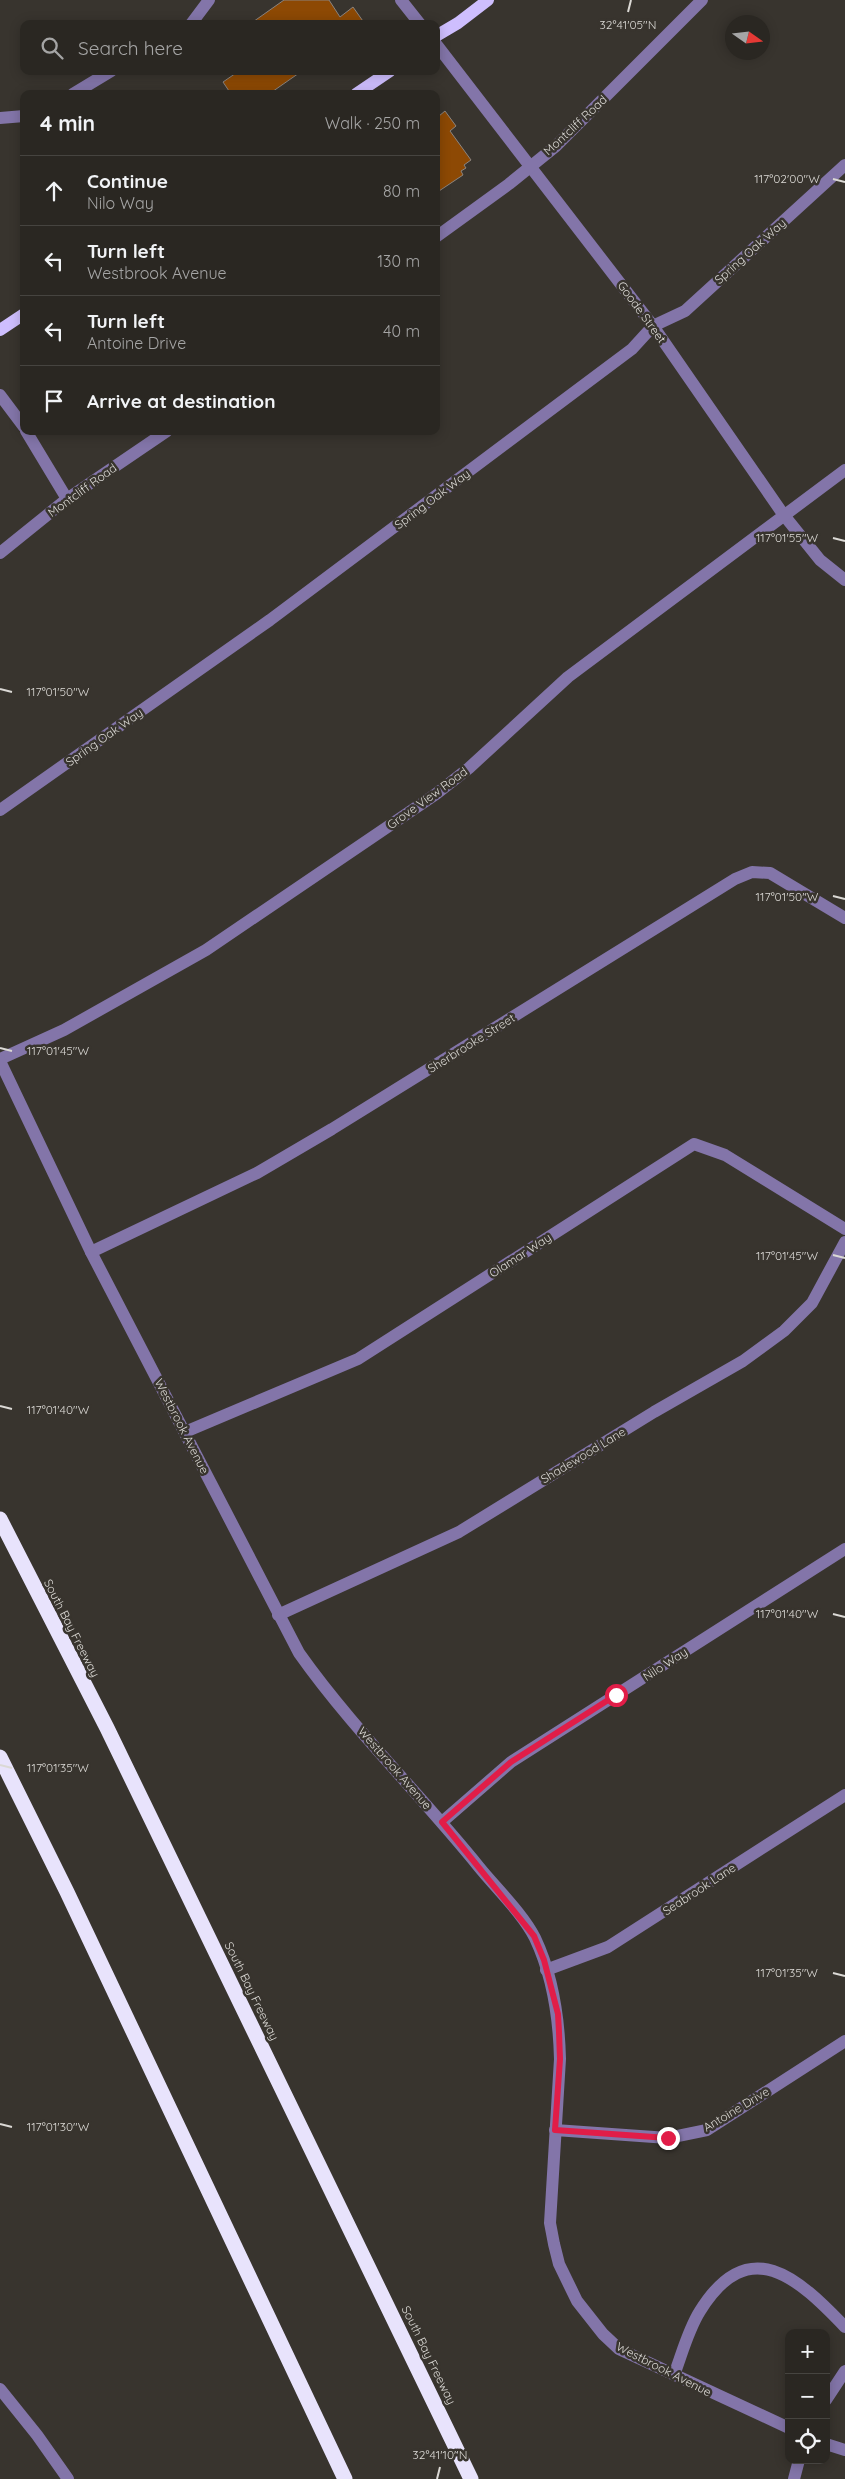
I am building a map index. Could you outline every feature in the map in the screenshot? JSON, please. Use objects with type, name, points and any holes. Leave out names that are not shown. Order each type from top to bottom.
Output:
[{"type":"highway","name":"South Bay Freeway","points":[[0,1519],[107,1728],[472,2479]]},
{"type":"highway","points":[[0,1757],[67,1892],[345,2479]]},
{"type":"highway","points":[[0,1761],[10,1778]]},
{"type":"main road","points":[[440,34],[458,23],[488,0]]},
{"type":"main road","points":[[362,90],[384,75]]},
{"type":"main road","points":[[0,330],[20,317]]},
{"type":"street","points":[[194,20],[209,0]]},
{"type":"street","points":[[401,0],[417,20]]},
{"type":"street","name":"Montcliff Road","points":[[440,234],[509,184],[566,136],[702,0]]},
{"type":"street","name":"Goode Street","points":[[440,49],[653,326],[783,514],[820,560],[845,580]]},
{"type":"street","points":[[80,90],[104,75]]},
{"type":"street","points":[[0,118],[20,116]]},
{"type":"street","name":"Spring Oak Way","points":[[0,810],[289,606],[632,349],[653,326],[685,311],[845,165]]},
{"type":"street","points":[[0,395],[20,422]]},
{"type":"street","points":[[28,435],[68,499]]},
{"type":"street","name":"Montcliff Road","points":[[0,553],[68,499],[161,435]]},
{"type":"street","name":"Grove View Road","points":[[0,1060],[64,1030],[206,950],[436,794],[469,768],[568,676],[783,514],[845,470]]},
{"type":"street","name":"Sherbrooke Street","points":[[91,1252],[257,1173],[332,1130],[734,878],[752,872],[770,873],[845,918]]},
{"type":"street","name":"Westbrook Avenue","points":[[0,1060],[91,1252],[299,1653],[319,1681],[442,1822],[534,1936],[558,2014],[560,2059],[550,2223],[559,2264],[567,2283],[590,2318],[619,2349],[785,2426]]},
{"type":"street","name":"Olamar Way","points":[[185,1432],[358,1359],[694,1144],[725,1155],[845,1229]]},
{"type":"street","name":"Shadewood Lane","points":[[278,1615],[459,1532],[654,1412],[743,1361],[784,1331],[812,1303],[845,1242]]},
{"type":"street","name":"Nilo Way","points":[[442,1822],[511,1762],[845,1549]]},
{"type":"street","name":"Seabrook Lane","points":[[546,1970],[608,1947],[845,1795]]},
{"type":"street","name":"Antoine Drive","points":[[555,2130],[668,2138],[707,2130],[845,2041]]},
{"type":"street","points":[[674,2375],[699,2312],[720,2285],[743,2271],[765,2267],[788,2276],[821,2302],[845,2326]]},
{"type":"street","points":[[830,2394],[845,2371]]},
{"type":"street","points":[[0,2389],[68,2479]]},
{"type":"street","points":[[830,2445],[845,2450]]},
{"type":"street","points":[[794,2479],[798,2464]]},
{"type":"building","points":[[284,0],[329,0],[340,17],[353,7],[362,20],[256,20]]},
{"type":"building","points":[[233,75],[296,75],[275,90],[228,90],[223,82]]},
{"type":"building","points":[[445,111],[456,126],[450,131],[471,160],[464,165],[466,168],[461,171],[463,175],[440,190],[440,115]]},
{"type":"route","points":[[616,1695],[511,1762],[442,1822],[534,1936],[544,1960],[558,2014],[560,2059],[555,2130],[668,2138]]}]
